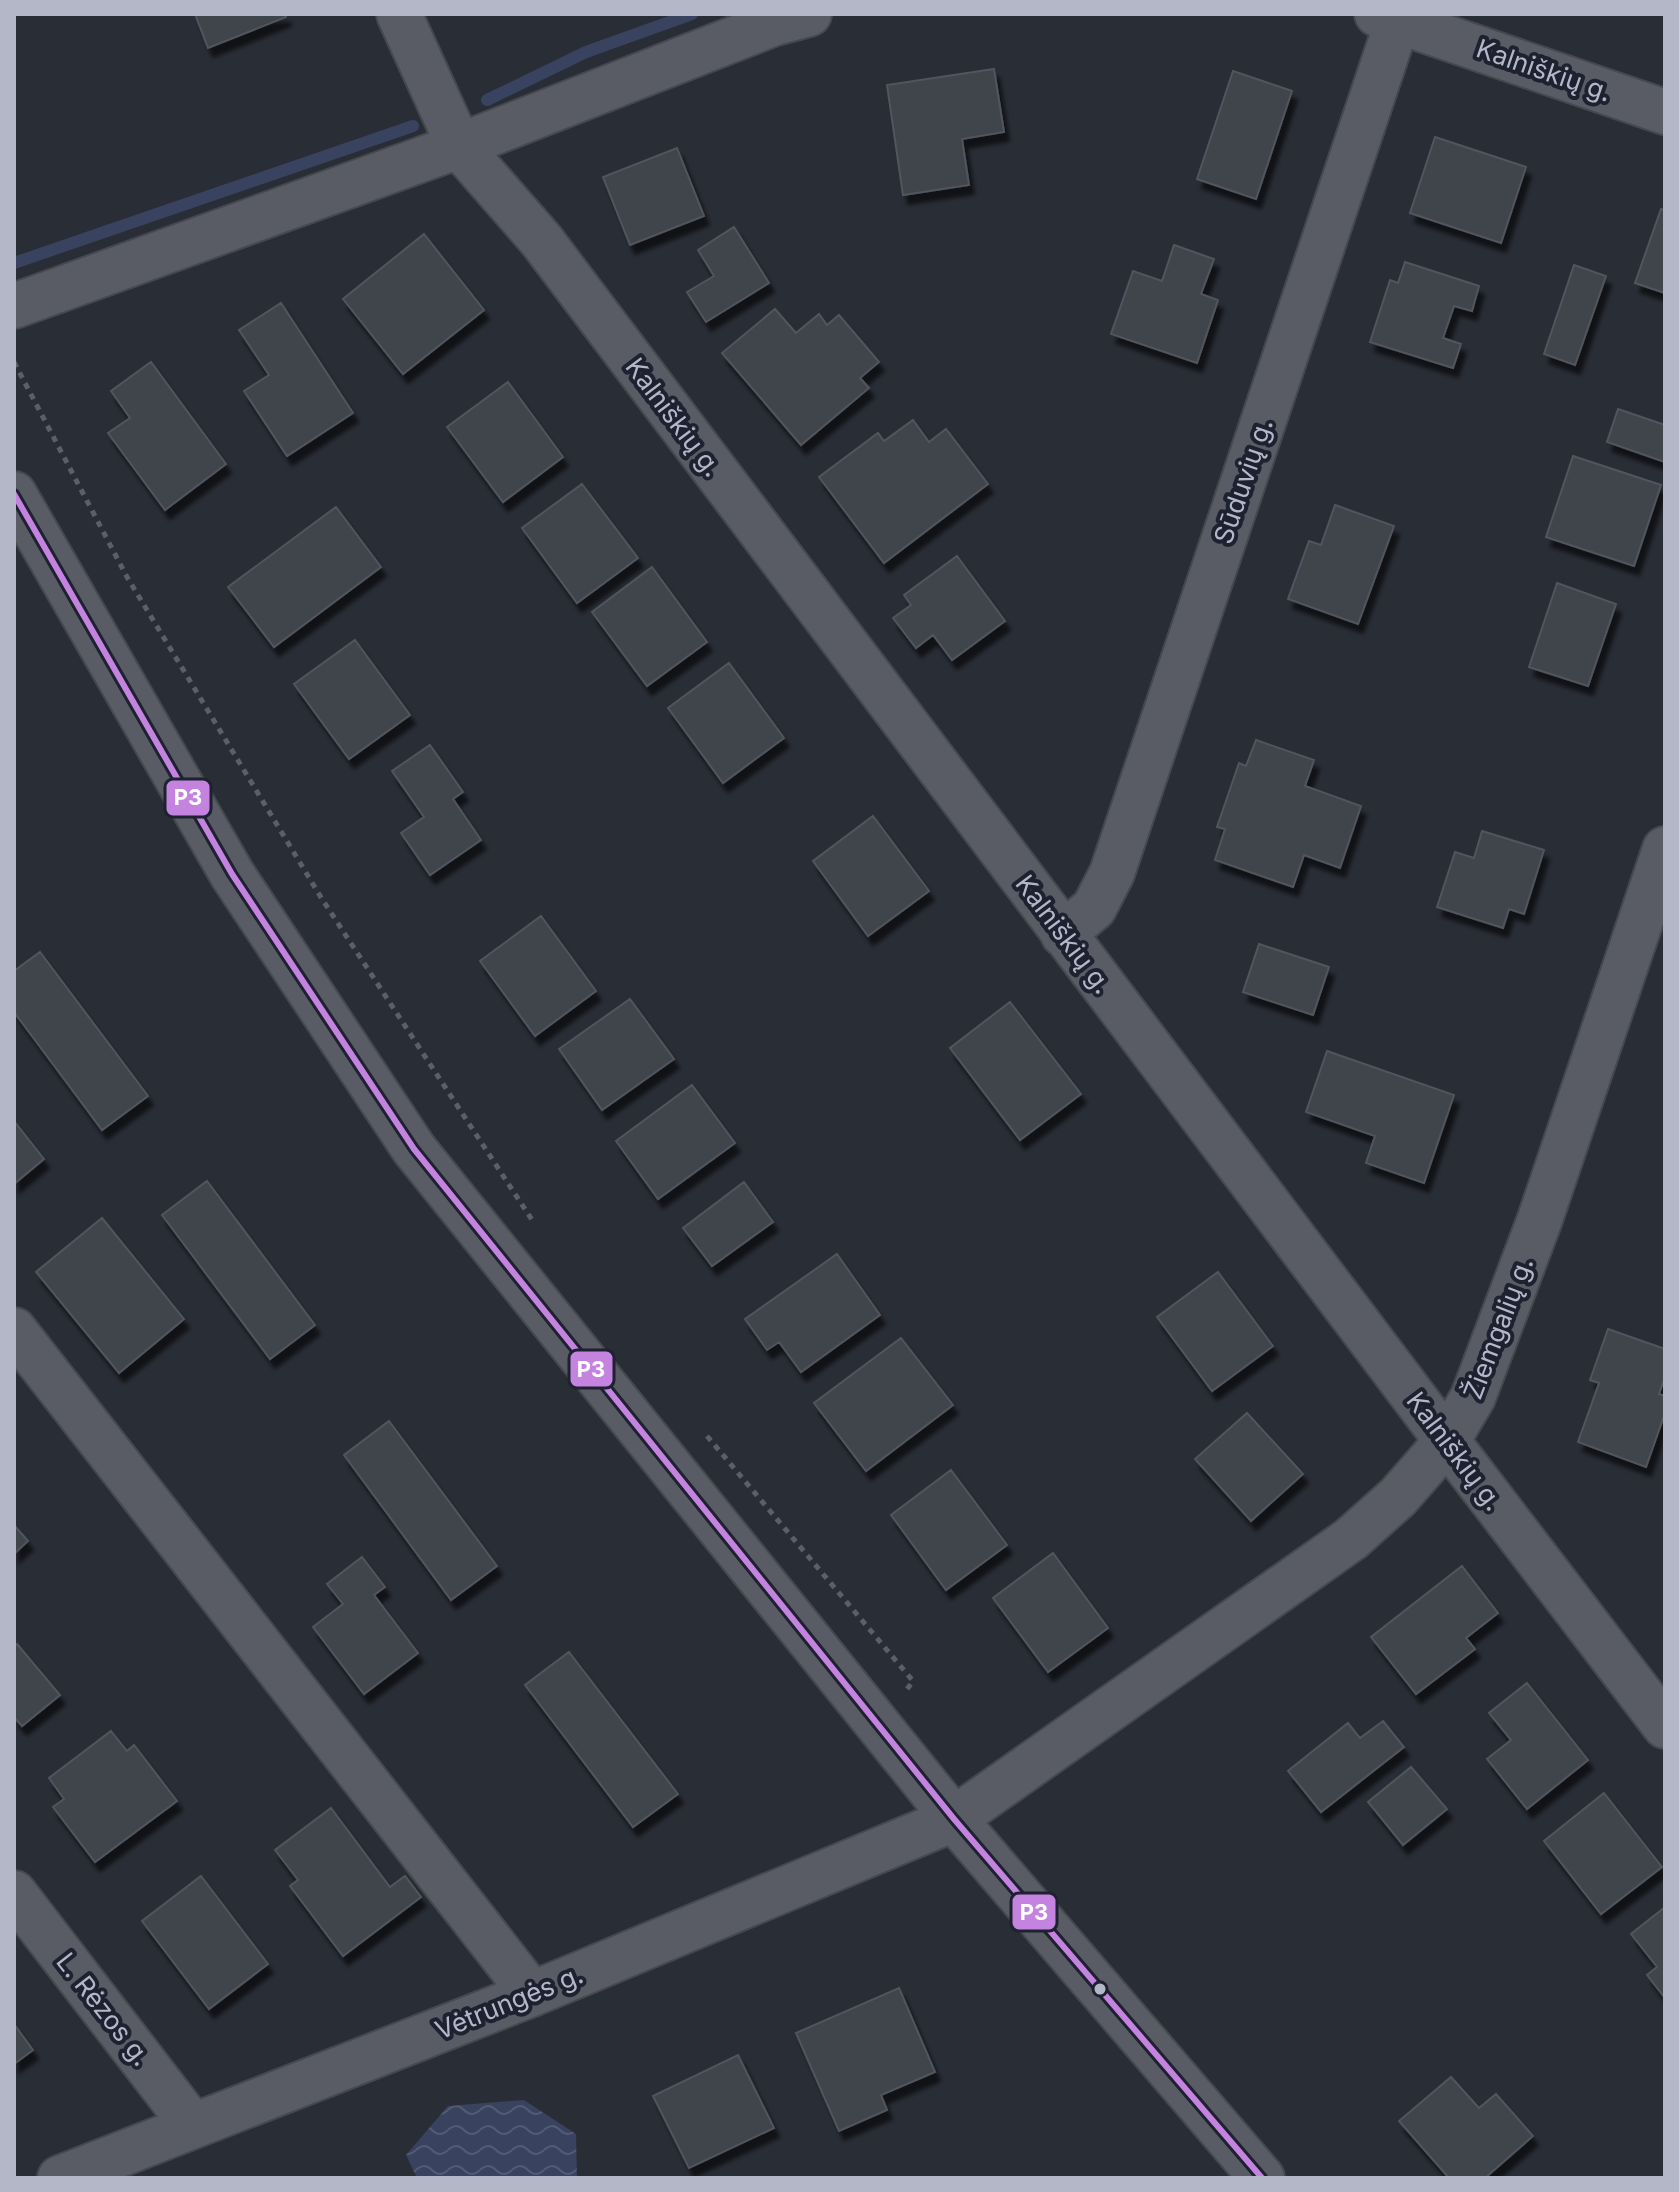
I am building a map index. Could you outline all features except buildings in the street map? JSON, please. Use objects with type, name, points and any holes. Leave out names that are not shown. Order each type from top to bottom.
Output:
[{"type":"street","name":"Kalniškių g.","points":[[399,14],[459,146],[542,241],[1063,934],[1665,1726]]},
{"type":"street","points":[[14,306],[459,146],[775,23],[809,14]]},
{"type":"street","name":"Kalniškių g.","points":[[1392,16],[1665,112]]},
{"type":"street","name":"Sūduvių g.","points":[[1063,934],[1094,908],[1112,873],[1392,16]]},
{"type":"street","points":[[14,494],[232,874],[414,1149],[954,1819],[1262,2178]]},
{"type":"street","name":"Žiemgalių g.","points":[[954,1819],[1351,1539],[1398,1497],[1447,1441],[1473,1397],[1534,1234],[1665,849]]},
{"type":"street","points":[[14,1330],[532,1994]]},
{"type":"street","name":"Vėtrungės g.","points":[[60,2178],[532,1994],[954,1819]]},
{"type":"street","name":"L. Rėzos g.","points":[[14,1893],[193,2126]]},
{"type":"path","points":[[14,362],[127,577],[322,899],[535,1224]]},
{"type":"path","points":[[702,1430],[913,1681],[879,1727]]},
{"type":"water","points":[[524,2100],[576,2134],[577,2178],[417,2178],[406,2155],[448,2106]]},
{"type":"waterway","points":[[487,100],[586,52],[692,14]]},
{"type":"waterway","points":[[14,263],[413,126]]},
{"type":"transit line","name":"P3","points":[[14,494],[232,874],[414,1149],[954,1819],[1262,2178]]}]
